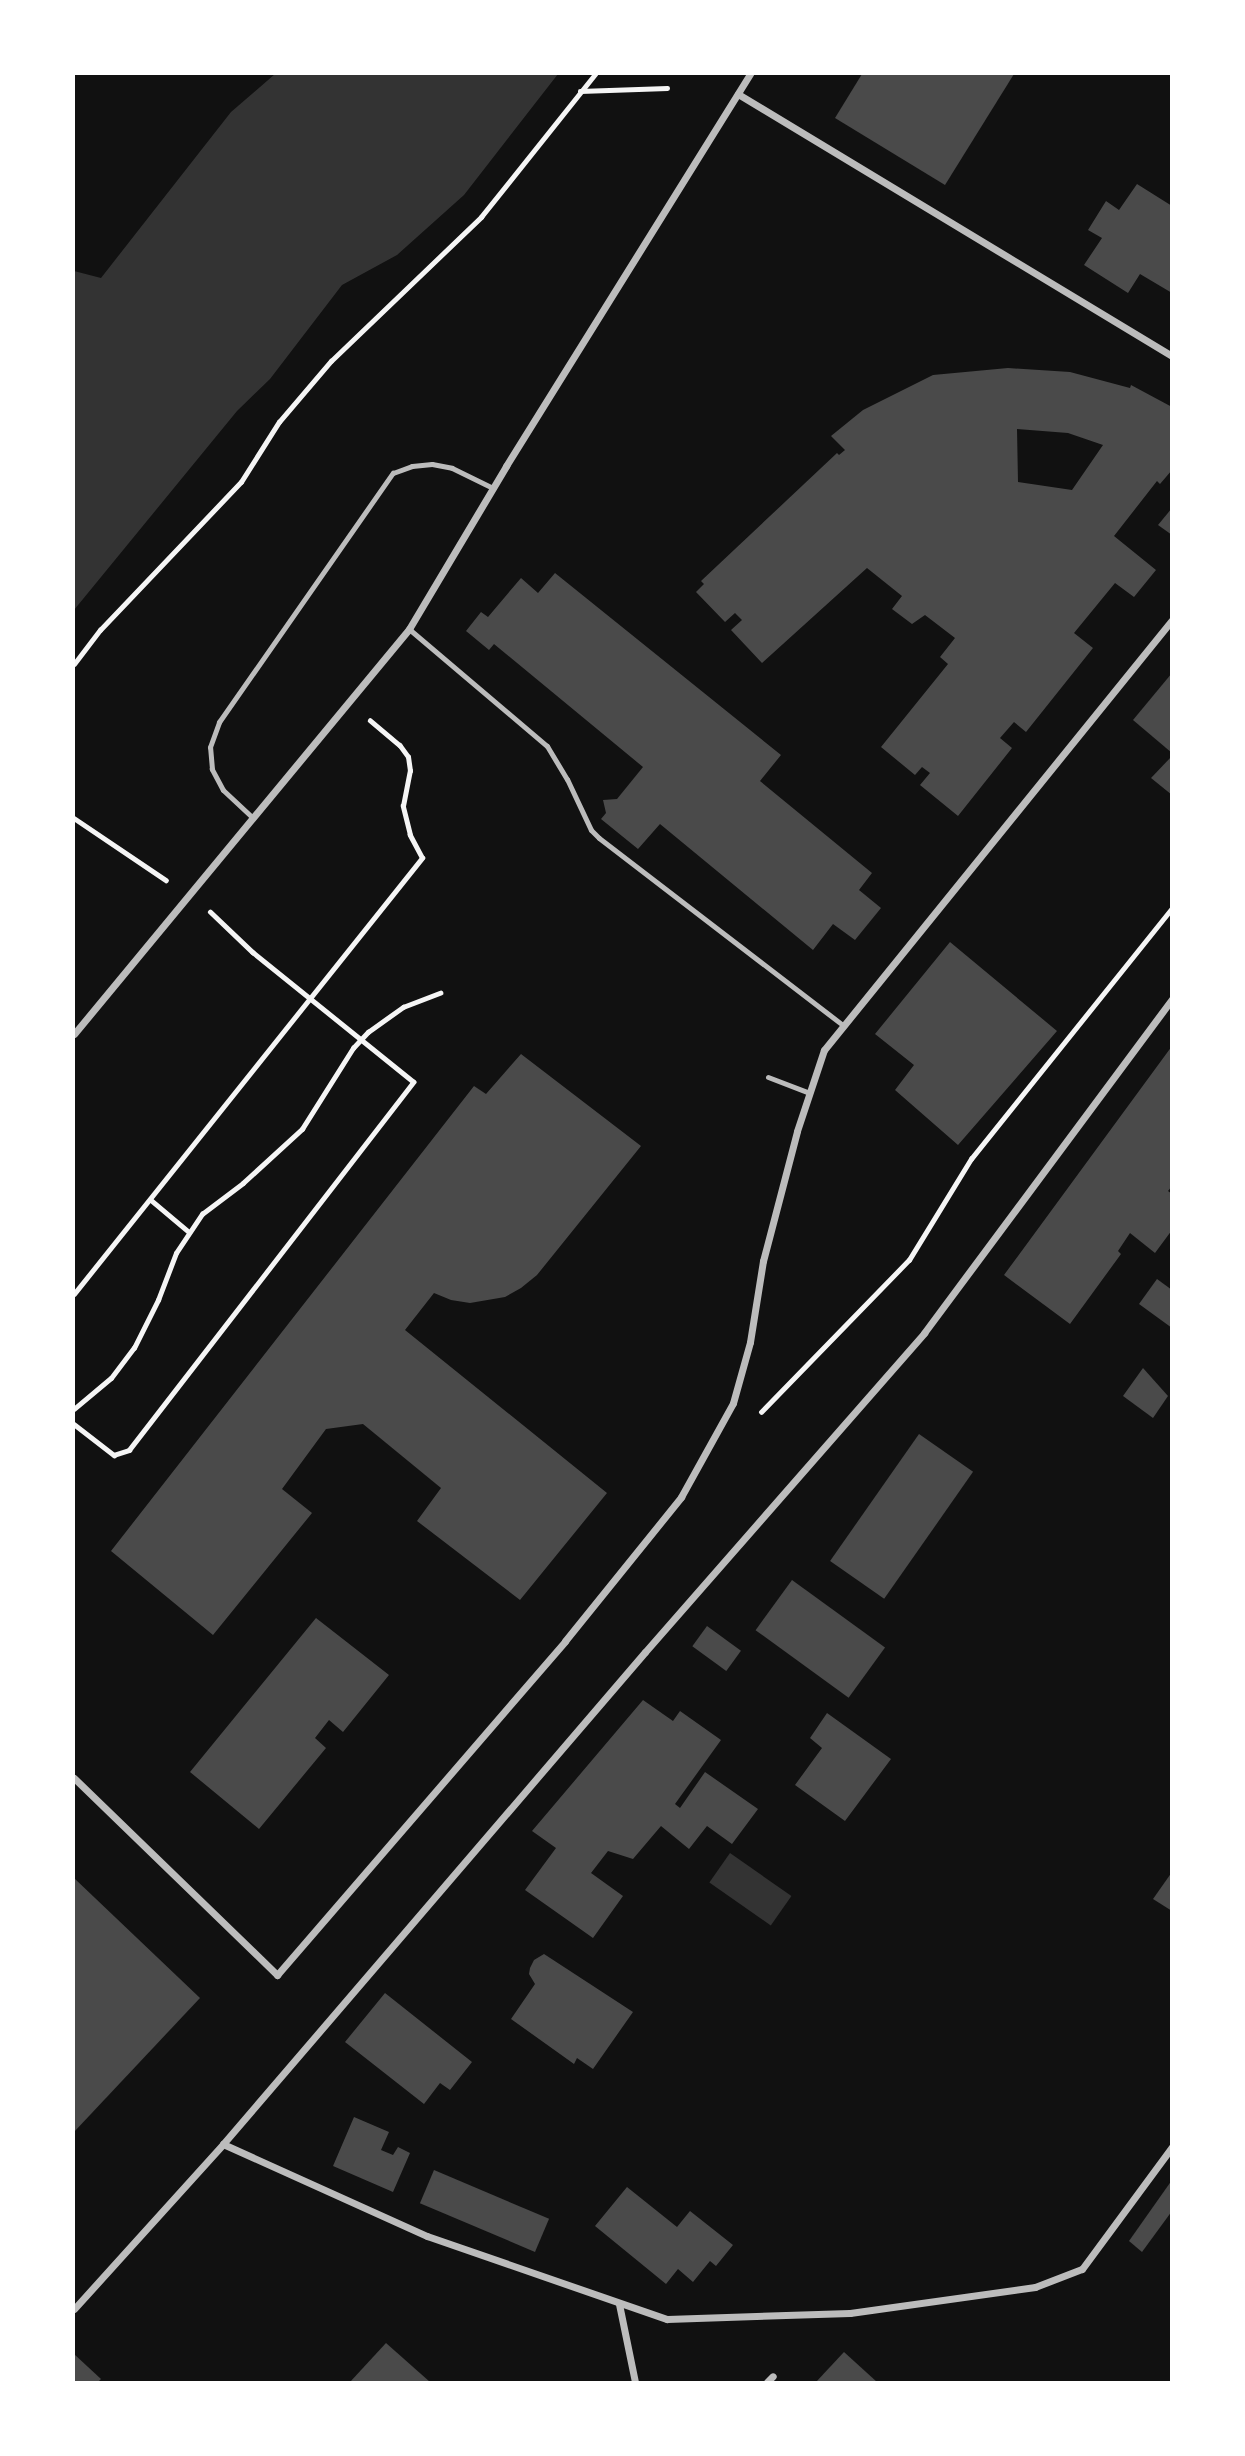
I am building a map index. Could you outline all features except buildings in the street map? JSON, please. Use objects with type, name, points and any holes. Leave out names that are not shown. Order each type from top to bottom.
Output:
[{"type":"street","points":[[74,1034],[409,629],[493,488],[750,74]]},
{"type":"street","points":[[738,94],[1171,356]]},
{"type":"street","points":[[74,1778],[276,1975],[565,1641],[681,1497],[733,1403],[750,1342],[763,1261],[824,1050],[1171,620]]},
{"type":"street","points":[[74,2309],[223,2144],[645,1651],[924,1333],[1171,999]]},
{"type":"street","points":[[223,2144],[427,2236],[667,2319],[850,2313],[1035,2287],[1082,2269],[1171,2147]]},
{"type":"street","points":[[619,2304],[635,2382]]},
{"type":"lane","points":[[253,818],[223,790],[212,769],[210,747],[219,722],[393,474],[412,466],[432,464],[452,468],[493,488]]},
{"type":"lane","points":[[409,629],[547,746],[567,779],[590,830],[843,1025]]},
{"type":"lane","points":[[768,1077],[810,1093]]},
{"type":"path","points":[[74,664],[100,630],[241,482],[279,422],[331,361],[481,217],[595,74]]},
{"type":"path","points":[[579,91],[667,88]]},
{"type":"path","points":[[74,1294],[422,858],[410,835],[403,806],[410,771],[408,757],[400,746],[347,704]]},
{"type":"path","points":[[74,818],[188,895],[310,1000],[413,1082],[129,1450],[114,1455],[74,1424]]},
{"type":"path","points":[[757,1417],[909,1260],[971,1159],[1171,908]]},
{"type":"path","points":[[74,1409],[111,1378],[134,1348],[188,1231],[202,1214],[250,1177],[302,1129],[359,1040],[403,1007],[440,993]]},
{"type":"path","points":[[151,1200],[188,1231]]},
{"type":"shaded area","points":[[275,74],[558,74],[464,195],[397,255],[342,285],[270,379],[237,411],[74,610],[74,271],[101,278],[231,112]]},
{"type":"shaded area","points":[[730,1853],[791,1896],[771,1926],[709,1882]]}]
